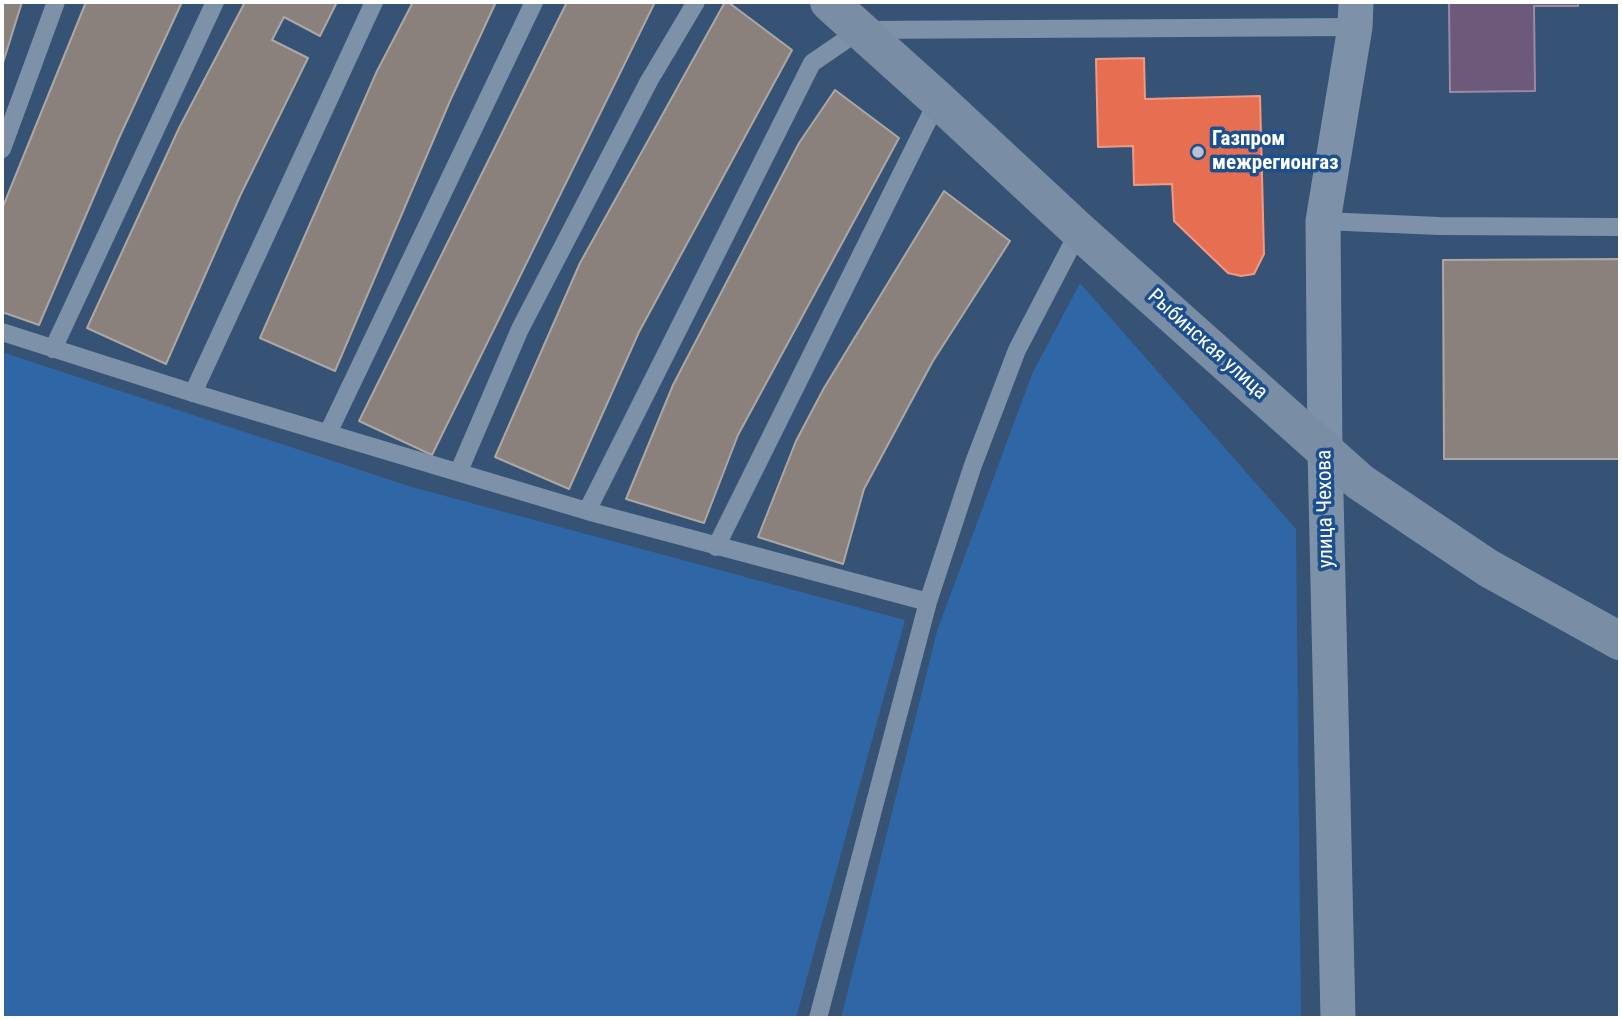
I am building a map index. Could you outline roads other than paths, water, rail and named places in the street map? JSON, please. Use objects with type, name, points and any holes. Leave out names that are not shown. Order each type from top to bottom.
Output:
[{"type":"main road","name":"Рыбинская улица","points":[[829,2],[1079,231],[1360,482],[1488,568],[1620,641]]},
{"type":"street","name":"улица Чехова","points":[[1338,1018],[1325,451],[1323,221],[1355,14]]},
{"type":"lane","points":[[2,149],[56,2]]},
{"type":"lane","points":[[52,349],[215,2]]},
{"type":"lane","points":[[193,393],[374,2]]},
{"type":"lane","points":[[328,433],[534,2]]},
{"type":"lane","points":[[459,471],[520,329],[649,81],[696,2]]},
{"type":"lane","points":[[587,511],[812,62],[860,30],[1355,14]]},
{"type":"lane","points":[[716,547],[939,100]]},
{"type":"lane","points":[[1323,221],[1439,226],[1620,227]]},
{"type":"lane","points":[[818,1018],[928,603],[973,465],[1017,349],[1079,231]]},
{"type":"lane","points":[[2,332],[193,393],[587,511],[928,603]]},
{"type":"place","name":"Газпром межрегионгаз","points":[[1198,152]]}]
